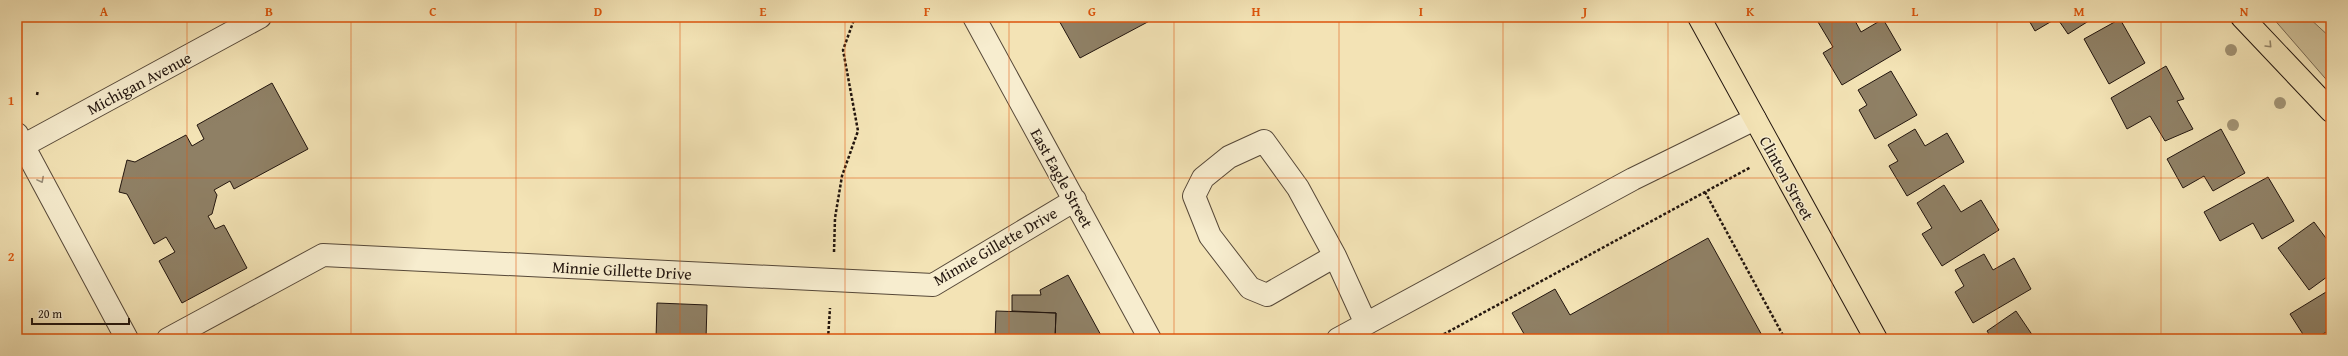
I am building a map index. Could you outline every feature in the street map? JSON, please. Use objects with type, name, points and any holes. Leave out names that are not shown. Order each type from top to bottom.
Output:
[{"type":"main road","name":"Clinton Street","points":[[1699,17],[1876,339]]},
{"type":"main road","points":[[2242,17],[2331,111]]},
{"type":"street","name":"Michigan Avenue","points":[[19,143],[260,17]]},
{"type":"street","name":"East Eagle Street","points":[[974,17],[1150,339]]},
{"type":"street","points":[[1338,339],[1633,179],[1755,119]]},
{"type":"street","points":[[1335,256],[1267,295],[1250,288],[1210,236],[1194,196],[1203,178],[1229,157],[1264,141],[1298,188],[1335,256],[1366,324]]},
{"type":"street","points":[[19,143],[127,339]]},
{"type":"street","name":"Minnie Gillette Drive","points":[[168,339],[323,255],[933,285],[1075,200]]},
{"type":"path","points":[[828,339],[835,218],[842,176],[858,131],[843,50],[855,17]]},
{"type":"path","points":[[37,96],[38,90]]},
{"type":"path","points":[[1435,339],[1751,167]]},
{"type":"path","points":[[1705,192],[1785,339]]},
{"type":"shaded area","points":[[2272,17],[2308,17],[2331,38],[2331,85]]},
{"type":"building","points":[[1057,17],[1157,17],[1080,58]]},
{"type":"building","points":[[1827,17],[1853,17],[1861,32],[1883,19],[1901,50],[1842,85],[1823,53],[1833,47],[1818,22]]},
{"type":"building","points":[[2027,17],[2095,17],[2068,34],[2057,18],[2035,31]]},
{"type":"building","points":[[2120,19],[2145,63],[2109,84],[2084,39]]},
{"type":"building","points":[[2166,66],[2184,99],[2177,101],[2193,129],[2165,141],[2150,116],[2127,129],[2111,98]]},
{"type":"building","points":[[1891,71],[1917,115],[1875,139],[1859,110],[1867,105],[1858,90]]},
{"type":"building","points":[[272,83],[308,149],[234,189],[230,181],[214,190],[217,195],[212,214],[208,216],[215,229],[224,225],[247,268],[182,303],[159,261],[175,252],[166,237],[154,244],[127,194],[119,192],[127,160],[135,162],[186,135],[192,146],[204,139],[197,125]]},
{"type":"building","points":[[1915,129],[1925,146],[1947,133],[1964,162],[1907,196],[1889,166],[1898,161],[1888,145]]},
{"type":"building","points":[[2221,129],[2245,173],[2213,191],[2204,176],[2183,188],[2167,159]]},
{"type":"building","points":[[2268,177],[2294,221],[2262,239],[2253,223],[2220,241],[2204,212]]},
{"type":"building","points":[[1944,185],[1961,212],[1981,200],[1999,230],[1942,266],[1922,234],[1932,228],[1917,203]]},
{"type":"building","points":[[2314,222],[2331,245],[2331,256],[2327,258],[2331,263],[2331,274],[2309,290],[2278,248]]},
{"type":"building","points":[[1708,238],[1764,339],[1527,339],[1512,313],[1555,289],[1570,315]]},
{"type":"building","points":[[1984,254],[1993,270],[2014,258],[2031,289],[1973,323],[1955,292],[1964,286],[1955,270]]},
{"type":"building","points":[[1068,275],[1103,339],[1055,339],[1056,313],[1012,311],[1012,295],[1041,295],[1040,290]]},
{"type":"building","points":[[2331,289],[2331,329],[2315,339],[2306,339],[2290,314]]},
{"type":"building","points":[[657,303],[707,305],[706,339],[656,339]]},
{"type":"building","points":[[996,311],[1056,313],[1055,339],[995,339]]},
{"type":"building","points":[[2016,311],[2035,339],[1992,339],[1987,331]]}]
